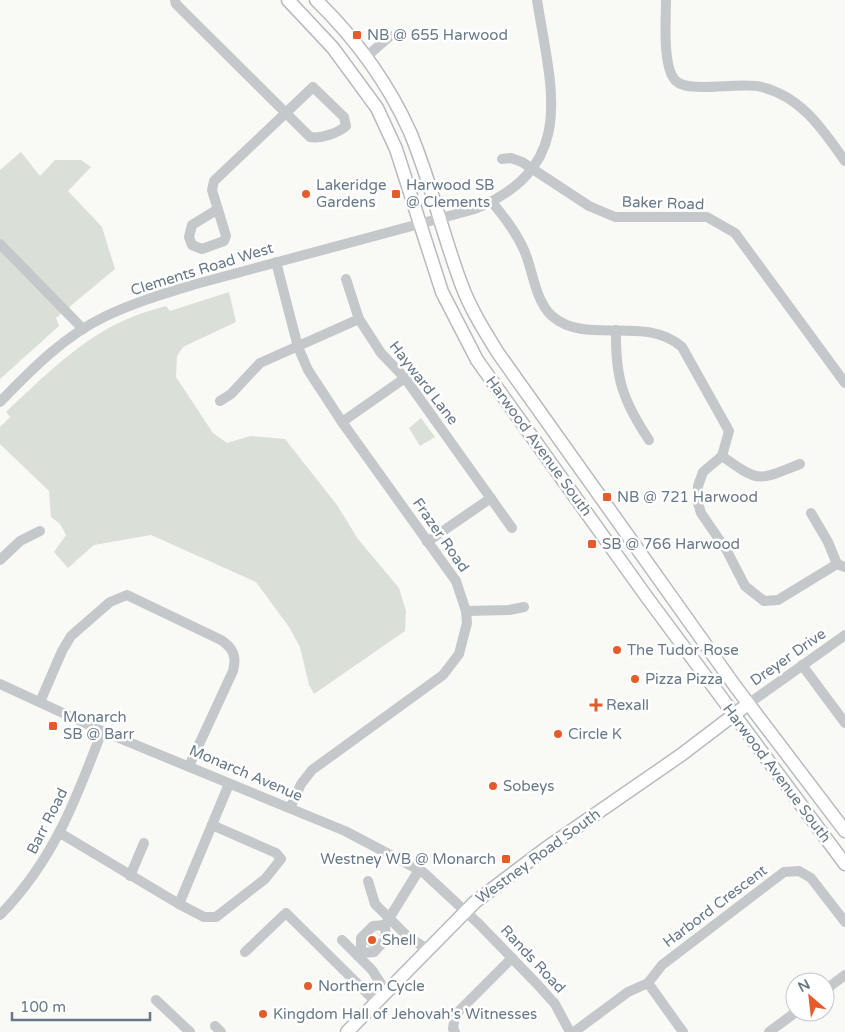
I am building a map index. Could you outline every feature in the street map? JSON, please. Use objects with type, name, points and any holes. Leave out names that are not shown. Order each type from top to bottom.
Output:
[{"type":"main road","name":"Harwood Avenue South","points":[[288,0],[334,48],[376,108],[396,148],[442,292],[477,360],[732,714],[845,864]]},
{"type":"main road","name":"Harwood Avenue South","points":[[316,0],[366,57],[392,97],[409,131],[463,288],[479,322],[498,353],[748,704],[845,831]]},
{"type":"main road","name":"Westney Road South","points":[[348,1032],[475,902],[515,870],[681,755],[732,714],[748,704]]},
{"type":"street","points":[[175,0],[182,9],[286,112],[313,138],[339,131],[346,126],[344,117],[313,87],[286,112],[214,181],[212,190],[218,209]]},
{"type":"street","name":"Clements Road West","points":[[0,402],[34,366],[83,329],[106,315],[151,297],[492,202],[514,188],[533,169],[547,142],[553,112],[537,0]]},
{"type":"street","points":[[666,0],[667,57],[671,75],[677,82],[688,87],[746,84],[764,87],[792,100],[817,122],[845,161]]},
{"type":"street","points":[[366,57],[390,36]]},
{"type":"street","name":"Baker Road","points":[[502,159],[512,158],[533,169],[589,206],[615,217],[707,218],[735,233],[845,383]]},
{"type":"street","points":[[492,202],[512,228],[524,249],[538,290],[547,310],[553,317],[572,327],[657,332],[674,339],[682,347],[728,431],[722,456],[703,472],[698,486],[697,500],[701,513],[727,551],[745,586],[764,601],[778,600],[841,566],[811,513]]},
{"type":"street","points":[[0,244],[83,329]]},
{"type":"street","name":"Frazer Road","points":[[276,262],[298,347],[308,370],[342,422],[456,581],[466,611],[465,635],[459,654],[443,676],[312,770],[301,784],[290,808]]},
{"type":"street","name":"Hayward Lane","points":[[346,279],[359,319],[381,353],[405,378],[512,528]]},
{"type":"street","points":[[220,401],[231,394],[260,363],[359,319]]},
{"type":"street","points":[[616,330],[618,373],[622,392],[630,411],[649,440]]},
{"type":"street","points":[[342,422],[405,378]]},
{"type":"street","points":[[722,456],[747,473],[761,478],[800,464]]},
{"type":"street","points":[[428,542],[491,498]]},
{"type":"street","points":[[0,560],[20,541],[40,531]]},
{"type":"street","points":[[40,702],[62,651],[71,636],[110,602],[127,595],[221,640],[231,647],[236,660],[189,766]]},
{"type":"street","points":[[466,611],[509,610],[524,607]]},
{"type":"street","name":"Dreyer Drive","points":[[748,704],[845,635]]},
{"type":"street","points":[[802,665],[845,723]]},
{"type":"street","name":"Monarch Avenue","points":[[0,684],[102,731],[345,831],[419,870],[466,912]]},
{"type":"street","name":"Barr Road","points":[[0,914],[20,894],[42,864],[60,833],[73,807],[102,731]]},
{"type":"street","points":[[179,904],[229,784]]},
{"type":"street","points":[[60,833],[179,904],[204,916],[216,917],[265,879],[281,859],[276,853],[212,825]]},
{"type":"street","points":[[130,876],[144,843]]},
{"type":"street","points":[[377,933],[387,921],[419,870]]},
{"type":"street","name":"Harbord Crescent","points":[[648,983],[662,966],[784,872],[799,870],[811,878],[845,922]]},
{"type":"street","points":[[368,881],[375,904],[387,921],[427,949]]},
{"type":"street","name":"Rands Road","points":[[466,912],[555,1004],[570,1032]]},
{"type":"street","points":[[245,952],[286,913],[376,1003]]},
{"type":"street","points":[[342,940],[362,952],[374,952],[386,939],[387,921]]},
{"type":"street","points":[[387,921],[373,926],[361,938],[362,952],[387,993]]},
{"type":"street","points":[[455,1032],[453,1029],[455,1015],[512,958]]},
{"type":"street","points":[[574,1032],[628,992],[648,983],[682,1032]]},
{"type":"street","points":[[156,1000],[190,1032]]},
{"type":"street","points":[[769,1032],[785,1020]]},
{"type":"shaded area","points":[[21,152],[40,176],[55,160],[81,160],[91,167],[68,191],[102,227],[115,269],[56,318],[59,326],[0,379],[0,170]]},
{"type":"shaded area","points":[[229,292],[236,322],[183,347],[177,356],[176,377],[213,433],[227,443],[250,436],[285,439],[337,505],[358,539],[399,588],[406,611],[405,631],[314,694],[309,685],[300,647],[289,627],[256,582],[151,535],[94,545],[68,568],[54,552],[66,535],[60,524],[51,517],[49,491],[0,444],[0,427],[10,417],[6,412],[62,361],[93,338],[125,320],[145,312],[166,306],[170,311]]},
{"type":"shaded area","points":[[421,418],[435,437],[420,446],[409,428]]},
{"type":"tunnel","points":[[367,945],[377,933]]},
{"type":"place","name":"NB @ 655 Harwood","points":[[357,35]]},
{"type":"place","name":"Lakeridge Gardens","points":[[306,194]]},
{"type":"place","name":"Harwood SB @ Clements","points":[[396,194]]},
{"type":"place","name":"NB @ 721 Harwood","points":[[607,497]]},
{"type":"place","name":"SB @ 766 Harwood","points":[[592,544]]},
{"type":"place","name":"The Tudor Rose","points":[[617,650]]},
{"type":"place","name":"Pizza Pizza","points":[[635,679]]},
{"type":"place","name":"Rexall","points":[[596,705]]},
{"type":"place","name":"Monarch SB @ Barr","points":[[53,726]]},
{"type":"place","name":"Circle K","points":[[558,734]]},
{"type":"place","name":"Sobeys","points":[[493,786]]},
{"type":"place","name":"Westney WB @ Monarch","points":[[506,859]]},
{"type":"place","name":"Shell","points":[[372,940]]},
{"type":"place","name":"Northern Cycle","points":[[308,986]]},
{"type":"place","name":"Kingdom Hall of Jehovah's Witnesses","points":[[263,1014]]}]
